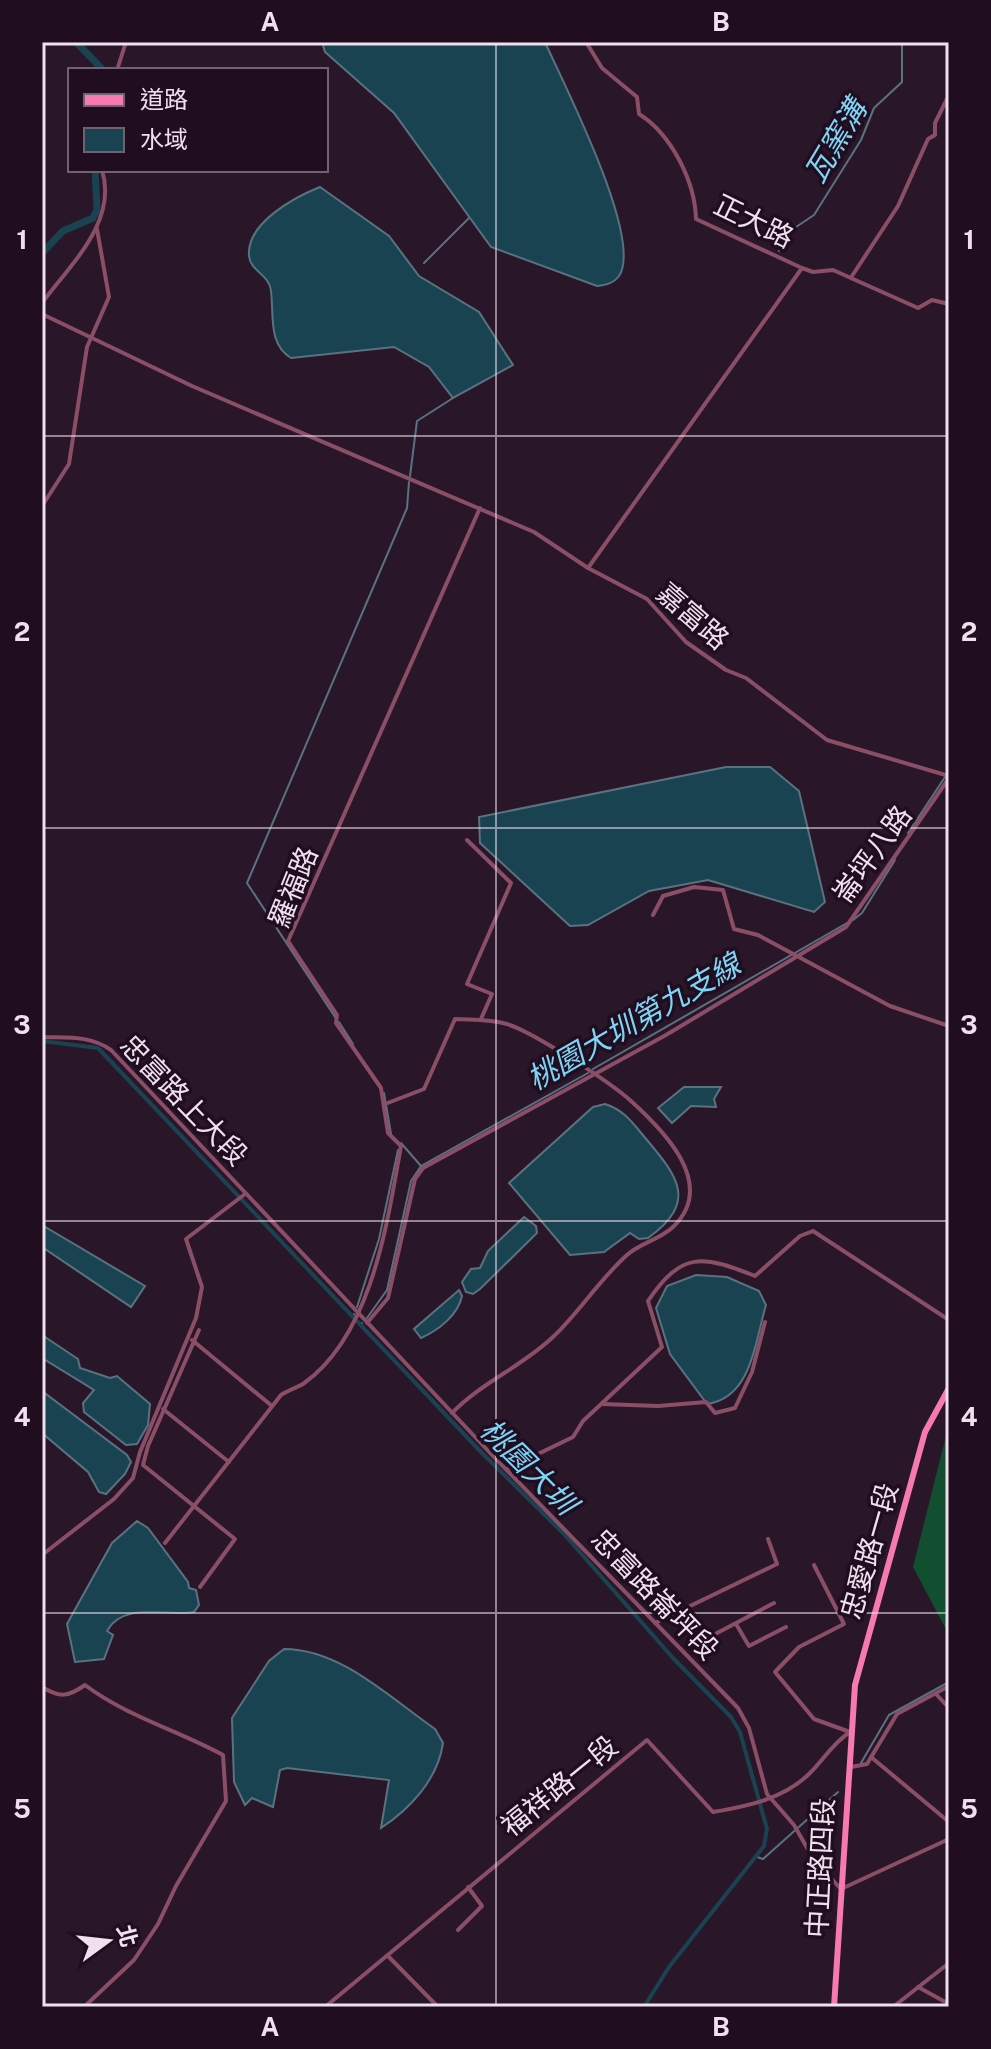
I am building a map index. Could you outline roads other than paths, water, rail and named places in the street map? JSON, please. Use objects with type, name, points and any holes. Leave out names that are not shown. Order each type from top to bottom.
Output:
[{"type":"main road","name":"忠愛路一段","points":[[850,1732],[855,1685],[925,1432],[949,1388]]},
{"type":"main road","name":"中正路四段","points":[[834,2007],[850,1732]]},
{"type":"street","points":[[118,68],[126,42]]},
{"type":"street","name":"正大路","points":[[586,42],[602,68],[638,98],[639,114],[657,125],[691,184],[696,219],[802,268],[813,272],[833,270],[852,276],[918,308],[932,300],[949,304]]},
{"type":"street","points":[[852,276],[898,206],[928,139],[935,135],[935,123],[949,95]]},
{"type":"street","points":[[42,303],[97,229],[108,196],[102,172]]},
{"type":"street","points":[[42,506],[69,464],[89,340],[109,297],[97,229]]},
{"type":"street","points":[[588,568],[802,268]]},
{"type":"street","name":"嘉富路","points":[[42,314],[89,340],[534,532],[588,568],[647,599],[686,642],[726,670],[746,678],[827,740],[949,777]]},
{"type":"street","name":"羅福路","points":[[357,1316],[378,1255],[401,1146],[388,1133],[381,1088],[288,941],[480,508]]},
{"type":"street","name":"崙坪八路","points":[[367,1323],[388,1298],[415,1179],[423,1168],[666,1035],[846,927],[949,777]]},
{"type":"street","points":[[467,840],[511,883],[467,984],[492,994],[480,1020]]},
{"type":"street","points":[[653,915],[663,896],[694,887],[716,887],[724,892],[734,929],[758,935],[890,1006],[949,1026]]},
{"type":"street","points":[[385,1104],[424,1089],[455,1019],[480,1020],[514,1027],[593,1073],[635,1105],[685,1162],[689,1197],[681,1216],[657,1240],[626,1255],[552,1338],[470,1394],[452,1413]]},
{"type":"street","name":"忠富路上大段","points":[[42,1037],[83,1038],[100,1042],[111,1050],[245,1194]]},
{"type":"street","points":[[42,1555],[114,1499],[133,1478],[202,1295],[186,1239],[245,1194]]},
{"type":"street","name":"忠富路崙坪段","points":[[245,1194],[357,1316],[745,1718],[767,1798]]},
{"type":"street","points":[[506,1470],[573,1437],[602,1404],[662,1347],[648,1301],[667,1273],[692,1262],[724,1264],[755,1276],[800,1236],[813,1231],[949,1320]]},
{"type":"street","points":[[165,1543],[281,1395],[302,1384],[337,1348],[357,1316]]},
{"type":"street","points":[[602,1404],[658,1406],[706,1402],[715,1413],[735,1408],[752,1372],[765,1322]]},
{"type":"street","points":[[199,1330],[192,1340],[143,1459],[144,1467],[235,1539],[200,1587]]},
{"type":"street","points":[[192,1340],[272,1406]]},
{"type":"street","points":[[163,1409],[229,1462]]},
{"type":"street","points":[[137,1463],[143,1459]]},
{"type":"street","points":[[655,1623],[777,1564],[768,1539]]},
{"type":"street","points":[[814,1565],[844,1624],[799,1647],[775,1672],[814,1719],[850,1732]]},
{"type":"street","points":[[702,1641],[774,1603]]},
{"type":"street","points":[[736,1624],[749,1646],[786,1627]]},
{"type":"street","points":[[42,1687],[55,1695],[66,1696],[85,1685],[109,1703],[184,1734],[223,1755],[226,1801],[148,1942],[85,2007]]},
{"type":"street","points":[[848,1767],[860,1767],[871,1757],[897,1714],[949,1686]]},
{"type":"street","points":[[936,1694],[949,1708]]},
{"type":"street","points":[[751,1794],[755,1802],[781,1796],[801,1782],[838,1740],[850,1732]]},
{"type":"street","name":"福祥路一段","points":[[325,2007],[647,1740],[713,1812],[755,1802]]},
{"type":"street","points":[[871,1757],[949,1822]]},
{"type":"street","points":[[767,1798],[797,1831],[806,1849],[841,1889],[949,1839]]},
{"type":"street","points":[[458,1930],[482,1906],[468,1887]]},
{"type":"street","points":[[388,1956],[438,2007]]},
{"type":"street","points":[[893,2007],[949,1963]]},
{"type":"street","points":[[918,1987],[949,2004]]},
{"type":"water","points":[[322,42],[545,42],[583,124],[611,197],[621,230],[624,257],[619,276],[606,285],[597,286],[491,247],[394,113],[325,52]]},
{"type":"water","points":[[320,187],[389,236],[419,276],[479,312],[513,365],[453,398],[429,367],[394,347],[291,358],[284,352],[275,337],[270,286],[250,261],[250,244],[255,233],[274,213]]},
{"type":"water","points":[[726,767],[770,767],[799,791],[825,902],[814,912],[708,880],[649,891],[588,925],[570,926],[480,843],[479,817]]},
{"type":"water","points":[[684,1087],[721,1087],[714,1099],[716,1107],[691,1106],[672,1123],[658,1108]]},
{"type":"water","points":[[605,1104],[629,1119],[658,1153],[674,1178],[678,1201],[664,1225],[648,1238],[639,1239],[630,1233],[604,1252],[570,1255],[509,1183],[593,1107]]},
{"type":"water","points":[[524,1217],[536,1226],[537,1233],[480,1289],[473,1294],[466,1292],[462,1282],[471,1269],[480,1268],[488,1251]]},
{"type":"water","points":[[42,1225],[145,1286],[131,1307],[42,1247]]},
{"type":"water","points":[[696,1275],[727,1277],[759,1291],[766,1305],[743,1380],[722,1400],[707,1404],[670,1354],[656,1308],[667,1286]]},
{"type":"water","points":[[459,1290],[462,1296],[452,1316],[421,1338],[414,1329]]},
{"type":"water","points":[[42,1335],[78,1359],[80,1368],[110,1378],[117,1376],[150,1404],[148,1425],[137,1444],[126,1445],[84,1412],[83,1403],[94,1390],[42,1358]]},
{"type":"water","points":[[42,1391],[127,1455],[131,1462],[125,1474],[106,1494],[99,1492],[88,1472],[42,1433]]},
{"type":"water","points":[[137,1521],[148,1528],[188,1582],[189,1588],[196,1590],[199,1605],[194,1612],[146,1612],[124,1616],[107,1631],[113,1635],[104,1659],[75,1662],[67,1624],[112,1543]]},
{"type":"water","points":[[284,1649],[325,1657],[364,1677],[435,1729],[443,1743],[435,1769],[421,1792],[381,1828],[389,1780],[287,1768],[280,1770],[273,1807],[252,1798],[245,1805],[234,1782],[232,1718],[269,1661]]},
{"type":"waterway","points":[[76,42],[101,68]]},
{"type":"waterway","name":"瓦窯溝","points":[[779,251],[793,229],[814,215],[861,140],[874,108],[902,82],[902,42]]},
{"type":"waterway","points":[[42,253],[63,231],[93,218],[97,210],[95,172]]},
{"type":"waterway","points":[[424,263],[469,218]]},
{"type":"waterway","points":[[410,476],[417,421],[453,398]]},
{"type":"waterway","points":[[335,1017],[247,883],[407,508],[409,482]]},
{"type":"waterway","name":"桃園大圳第九支線","points":[[908,833],[949,771]]},
{"type":"waterway","name":"桃園大圳第九支線","points":[[853,920],[862,913],[895,860]]},
{"type":"waterway","name":"桃園大圳第九支線","points":[[593,1069],[847,923]]},
{"type":"waterway","points":[[339,1022],[353,1044]]},
{"type":"waterway","name":"桃園大圳","points":[[42,1041],[98,1048],[481,1452],[564,1534],[673,1658],[731,1717],[740,1732],[767,1829],[764,1846],[669,1967],[644,2007]]},
{"type":"waterway","name":"桃園大圳第九支線","points":[[367,1318],[387,1290],[411,1181],[421,1166],[588,1073]]},
{"type":"waterway","points":[[384,1093],[391,1134]]},
{"type":"waterway","points":[[401,1143],[421,1166]]},
{"type":"waterway","points":[[357,1307],[379,1239],[398,1150]]},
{"type":"waterway","points":[[861,1763],[889,1715],[949,1682]]},
{"type":"waterway","points":[[757,1857],[763,1859],[838,1792]]}]
